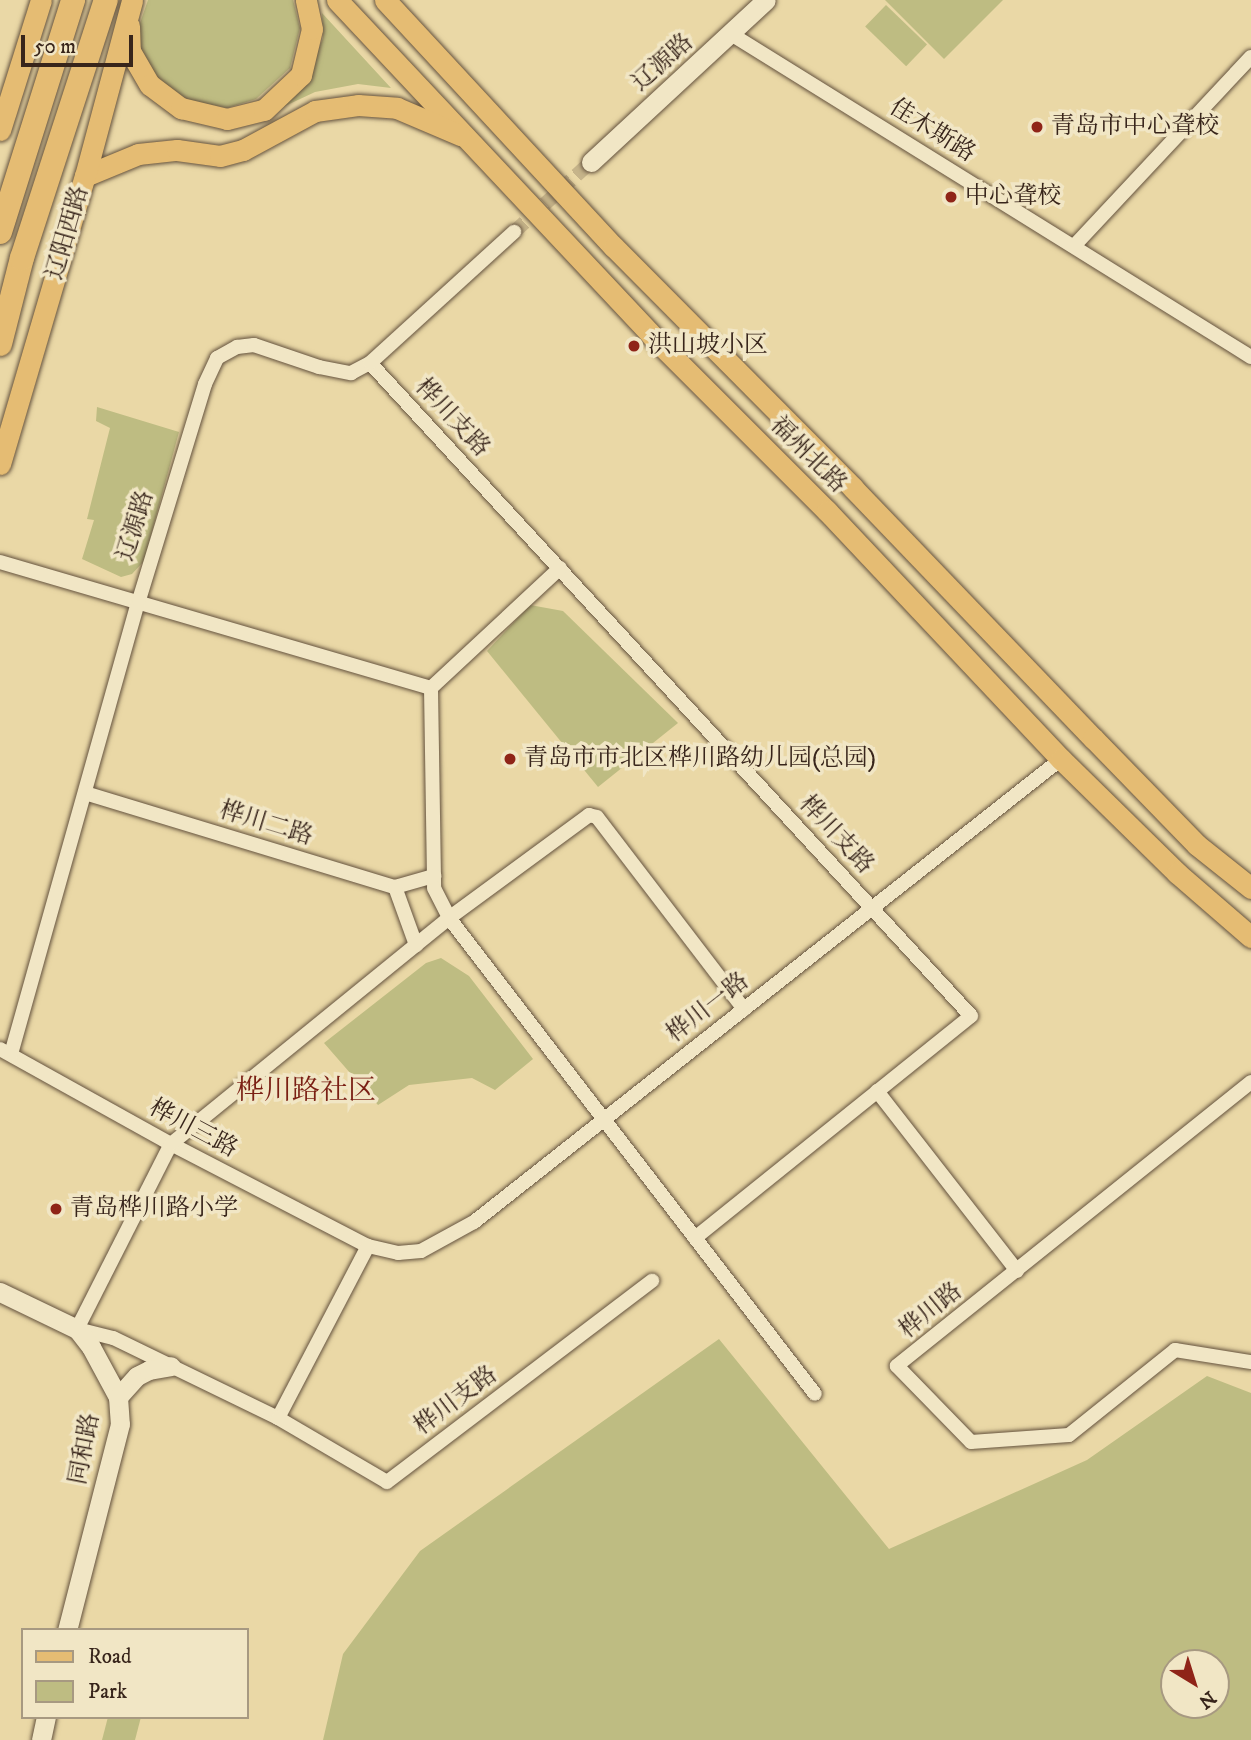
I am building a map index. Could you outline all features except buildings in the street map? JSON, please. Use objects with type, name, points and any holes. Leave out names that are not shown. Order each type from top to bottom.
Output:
[{"type":"highway","points":[[0,232],[73,0]]},
{"type":"highway","name":"辽阳西路","points":[[0,344],[22,258],[106,0]]},
{"type":"main road","points":[[130,6],[130,51],[150,85],[181,108],[227,119],[264,110],[301,75],[312,29],[306,0]]},
{"type":"main road","name":"福州北路","points":[[337,0],[652,336],[827,511],[1061,759],[1177,873],[1251,937]]},
{"type":"main road","name":"福州北路","points":[[385,0],[403,10],[614,247],[853,488],[1130,777],[1197,845],[1251,888]]},
{"type":"main road","points":[[0,131],[39,1]]},
{"type":"main road","name":"辽阳西路","points":[[0,464],[85,176],[130,6]]},
{"type":"main road","points":[[85,176],[138,155],[177,150],[220,156],[243,150],[315,111],[358,104],[397,108],[468,138]]},
{"type":"street","name":"辽源路","points":[[591,162],[766,0]]},
{"type":"street","name":"佳木斯路","points":[[731,34],[1251,357]]},
{"type":"street","points":[[1074,246],[1251,57]]},
{"type":"street","name":"辽源路","points":[[6,1051],[85,793],[139,600],[205,384],[217,358],[237,347],[254,345],[319,367],[351,373],[370,363],[514,232]]},
{"type":"street","name":"桦川支路","points":[[370,363],[971,1016],[695,1238]]},
{"type":"street","points":[[0,562],[139,600],[431,688]]},
{"type":"street","points":[[560,568],[431,688],[434,888],[449,918],[815,1394]]},
{"type":"street","name":"桦川一路","points":[[368,1246],[398,1253],[421,1251],[474,1222],[1061,759]]},
{"type":"street","name":"桦川二路","points":[[85,793],[395,887]]},
{"type":"street","points":[[368,1246],[278,1418],[113,1338],[77,1329],[170,1144],[449,918],[589,815],[597,817],[744,1009]]},
{"type":"street","points":[[416,945],[395,887],[434,876]]},
{"type":"street","name":"桦川三路","points":[[6,1051],[170,1144],[368,1246]]},
{"type":"street","name":"桦川路","points":[[1251,1082],[897,1366],[971,1442],[1069,1435],[1175,1350],[1251,1362]]},
{"type":"street","points":[[877,1091],[1017,1271]]},
{"type":"street","name":"桦川支路","points":[[278,1418],[387,1482],[652,1281]]},
{"type":"street","name":"同和路","points":[[0,1292],[77,1329],[91,1347],[118,1397],[120,1424],[68,1628]]},
{"type":"street","points":[[118,1397],[137,1376],[149,1370],[171,1366]]},
{"type":"street","points":[[41,1740],[46,1719]]},
{"type":"green space","points":[[148,0],[293,0],[300,28],[290,68],[256,99],[227,108],[187,100],[156,80],[139,52],[139,26]]},
{"type":"green space","points":[[885,0],[1003,0],[944,59]]},
{"type":"green space","points":[[886,5],[927,45],[906,66],[865,27]]},
{"type":"green space","points":[[322,13],[391,88],[358,84],[315,92],[283,107],[308,75],[323,38]]},
{"type":"green space","points":[[97,407],[179,432],[144,561],[132,574],[121,577],[82,559],[94,520],[87,519],[110,428],[96,421]]},
{"type":"green space","points":[[530,605],[563,611],[678,723],[598,787],[487,651]]},
{"type":"green space","points":[[441,958],[469,976],[533,1059],[495,1090],[472,1078],[409,1085],[378,1105],[324,1043],[426,963]]},
{"type":"green space","points":[[719,1339],[889,1549],[1087,1460],[1207,1376],[1251,1393],[1251,1740],[323,1740],[343,1654],[420,1551]]},
{"type":"green space","points":[[107,1719],[140,1719],[135,1740],[102,1740]]},
{"type":"tunnel","points":[[514,232],[591,162]]},
{"type":"place","name":"青岛市中心聋校","points":[[1037,127]]},
{"type":"place","name":"中心聋校","points":[[951,197]]},
{"type":"place","name":"洪山坡小区","points":[[634,346]]},
{"type":"place","name":"青岛市市北区桦川路幼儿园(总园)","points":[[510,759]]},
{"type":"place","name":"青岛桦川路小学","points":[[56,1209]]},
{"type":"district","name":"桦川路社区","points":[[306,1091]]}]
